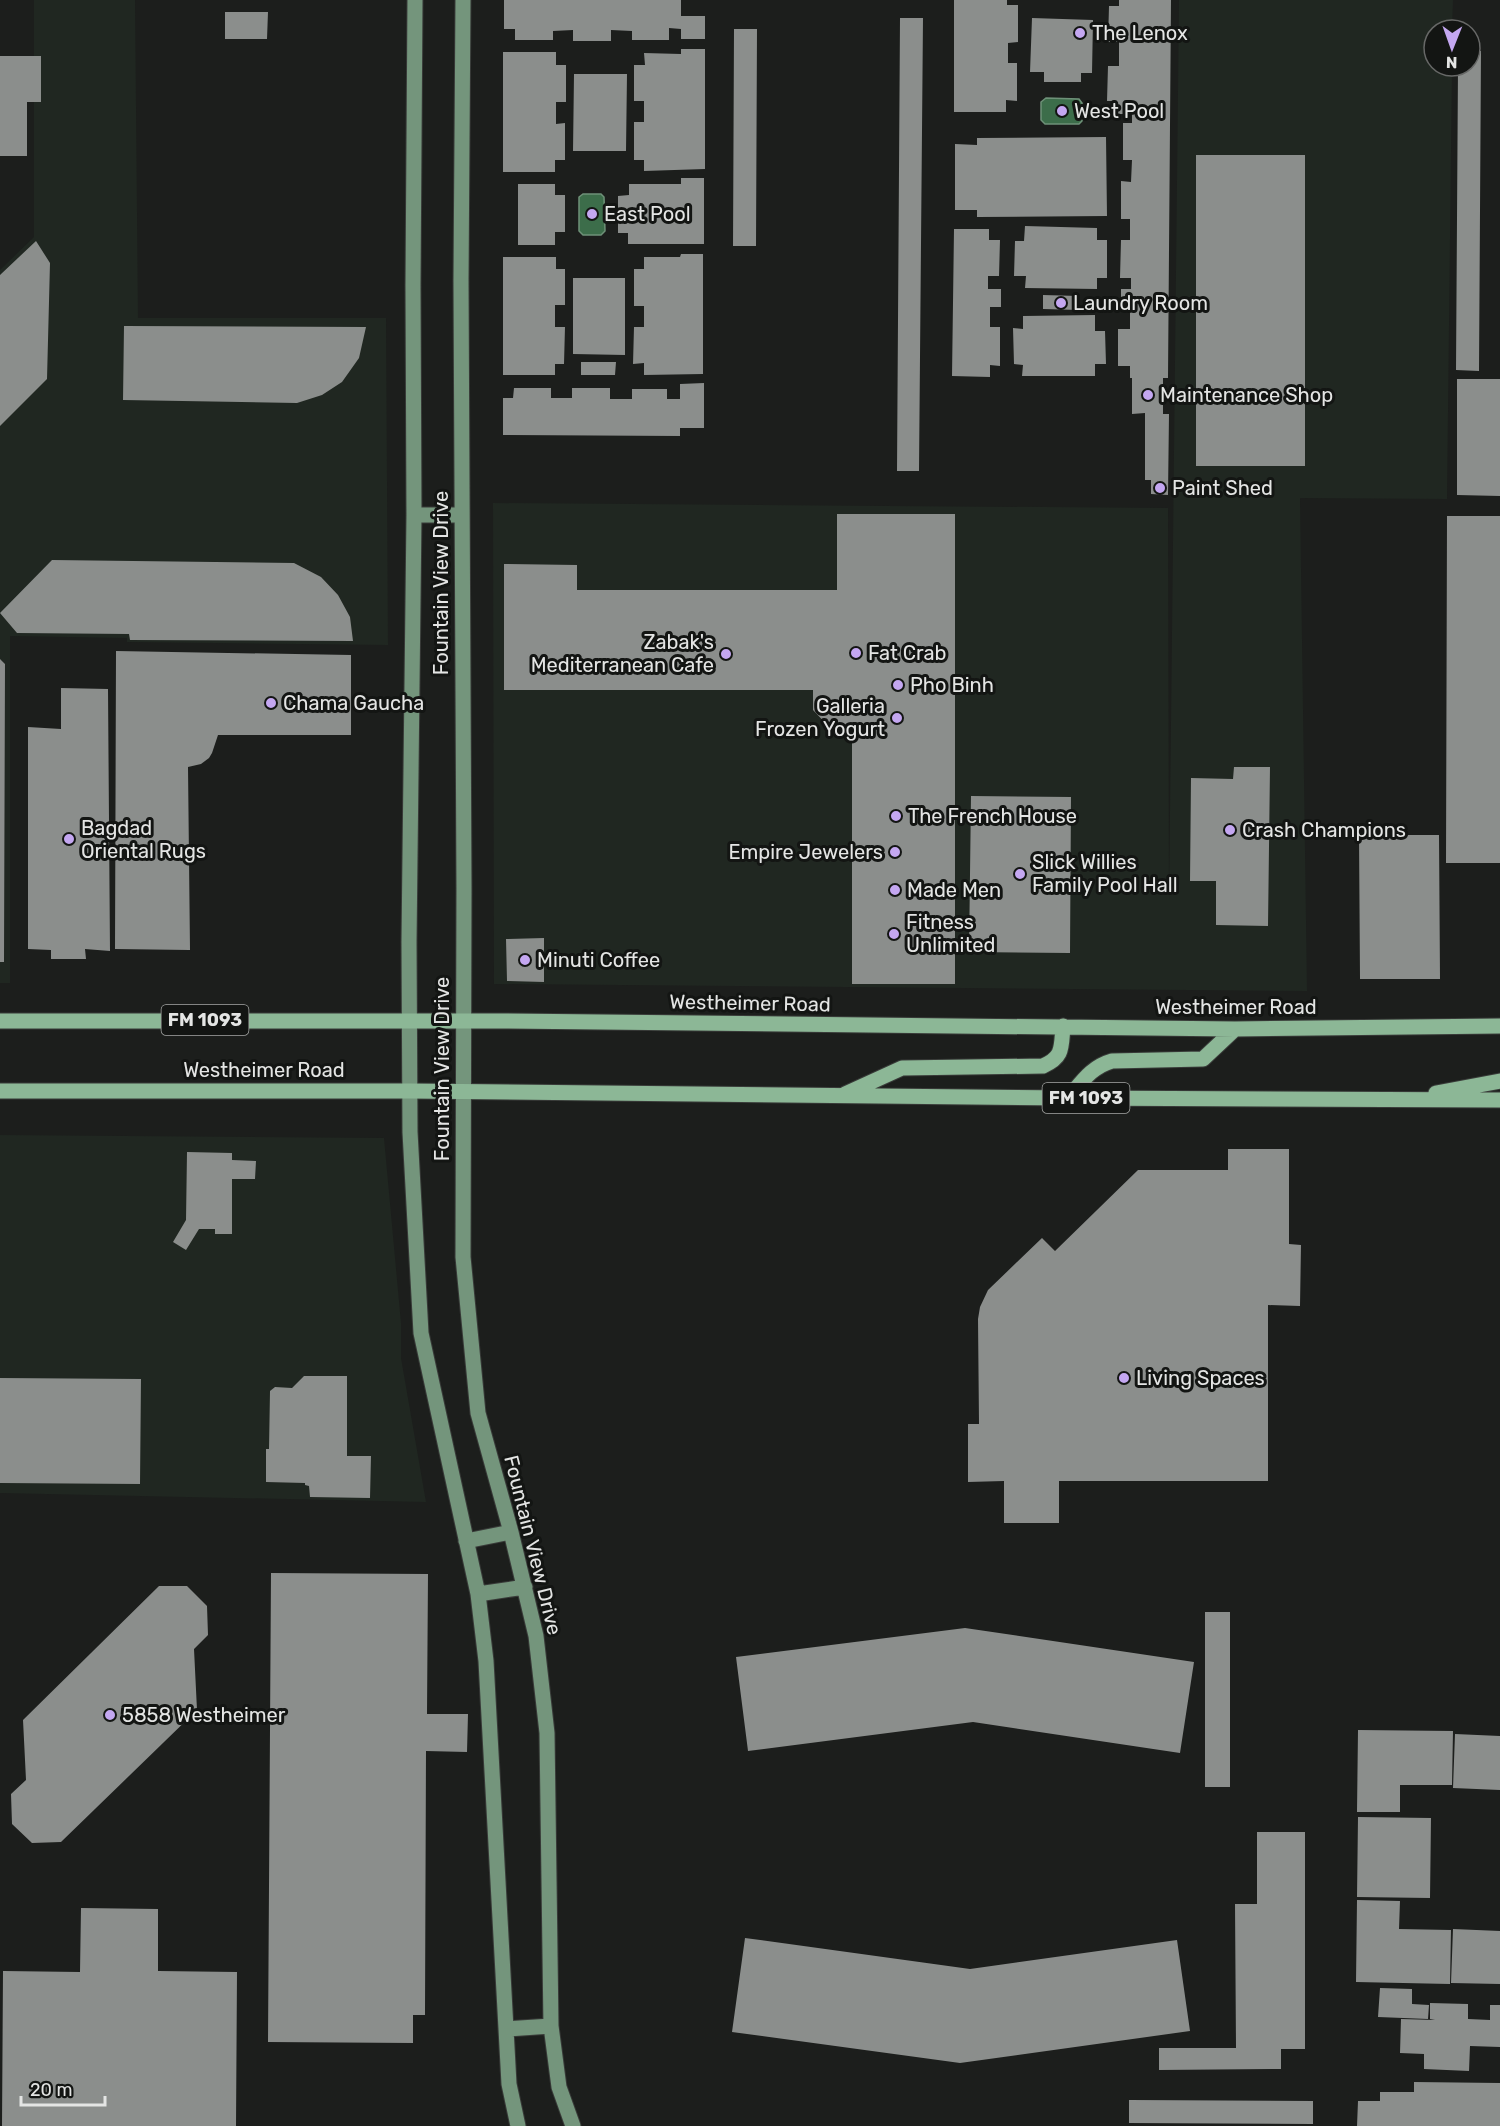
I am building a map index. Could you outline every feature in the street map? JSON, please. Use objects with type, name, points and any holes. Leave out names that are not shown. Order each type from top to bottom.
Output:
[{"type":"main road","name":"Fountain View Drive","points":[[415,0],[410,1091],[421,1333],[478,1594],[486,1661],[509,2084],[518,2126]]},
{"type":"main road","name":"Fountain View Drive","points":[[463,0],[463,1257],[478,1413],[536,1636],[547,1733],[551,2026],[559,2087],[573,2126]]},
{"type":"main road","points":[[414,515],[462,515]]},
{"type":"main road","name":"Westheimer Road","points":[[0,1021],[463,1021],[1235,1029],[1500,1026]]},
{"type":"main road","points":[[840,1096],[902,1068],[1043,1066],[1055,1061],[1061,1051],[1063,1026]]},
{"type":"main road","points":[[1068,1098],[1089,1072],[1100,1065],[1112,1061],[1203,1059],[1235,1029]]},
{"type":"main road","points":[[1404,1099],[1500,1081]]},
{"type":"main road","name":"Westheimer Road","points":[[0,1091],[410,1091],[1500,1100]]},
{"type":"main road","points":[[466,1541],[511,1533]]},
{"type":"main road","points":[[478,1594],[525,1587]]},
{"type":"main road","points":[[506,2029],[551,2026]]},
{"type":"shaded area","points":[[34,0],[135,0],[138,318],[386,318],[388,645],[127,642],[127,638],[10,636],[10,983],[0,983],[0,270],[34,237]]},
{"type":"shaded area","points":[[1179,0],[1453,0],[1452,18],[1422,18],[1422,78],[1452,78],[1447,499],[1300,498],[1307,991],[494,984],[493,503],[1168,508],[1169,902]]},
{"type":"shaded area","name":"West Pool","points":[[1046,98],[1079,99],[1082,103],[1082,121],[1079,124],[1045,124],[1041,120],[1041,102]]},
{"type":"shaded area","name":"East Pool","points":[[583,194],[601,194],[604,197],[605,231],[601,235],[583,235],[579,231],[579,197]]},
{"type":"shaded area","points":[[0,1135],[384,1138],[401,1323],[401,1358],[426,1502],[0,1493]]},
{"type":"building","points":[[504,0],[681,0],[681,16],[705,16],[705,39],[681,39],[681,29],[669,28],[669,40],[632,40],[632,31],[611,30],[611,41],[573,41],[573,30],[553,31],[553,40],[515,40],[515,29],[504,29]]},
{"type":"building","points":[[954,0],[1007,0],[1007,5],[1018,5],[1018,42],[1008,43],[1008,63],[1017,63],[1017,101],[1006,100],[1006,112],[954,112]]},
{"type":"building","points":[[1119,0],[1171,0],[1168,378],[1163,378],[1163,414],[1169,414],[1168,495],[1151,494],[1151,480],[1145,480],[1145,413],[1132,414],[1130,366],[1118,366],[1118,329],[1130,329],[1130,305],[1121,305],[1121,289],[1131,289],[1131,278],[1120,278],[1121,240],[1130,240],[1130,219],[1121,219],[1121,181],[1131,182],[1132,160],[1123,160],[1123,123],[1132,123],[1132,114],[1117,114],[1117,101],[1107,101],[1108,66],[1119,66],[1119,42],[1108,42],[1109,6],[1119,6]]},
{"type":"building","points":[[225,12],[268,12],[267,39],[225,39]]},
{"type":"building","points":[[900,18],[923,18],[919,471],[897,471]]},
{"type":"building","points":[[1032,18],[1093,20],[1092,73],[1081,73],[1081,82],[1044,82],[1044,72],[1030,72]]},
{"type":"building","points":[[734,29],[757,29],[756,246],[733,246]]},
{"type":"building","points":[[681,49],[705,49],[705,169],[644,171],[644,160],[634,160],[634,122],[644,122],[644,101],[634,101],[634,65],[645,65],[644,53],[681,54]]},
{"type":"building","points":[[503,52],[556,52],[556,65],[566,65],[566,102],[556,102],[556,124],[565,123],[565,160],[555,160],[555,172],[503,172]]},
{"type":"building","points":[[0,56],[41,56],[41,102],[27,102],[27,156],[0,156]]},
{"type":"building","points":[[574,74],[627,74],[626,151],[573,151]]},
{"type":"building","points":[[1458,78],[1481,78],[1479,371],[1456,370]]},
{"type":"building","points":[[1106,137],[1107,216],[977,217],[977,210],[955,210],[955,144],[977,145],[977,138]]},
{"type":"building","points":[[1196,155],[1305,155],[1305,466],[1196,466]]},
{"type":"building","points":[[681,178],[704,178],[704,244],[628,244],[628,233],[618,233],[618,196],[629,195],[629,184],[681,184]]},
{"type":"building","points":[[518,184],[555,184],[555,195],[565,195],[565,232],[555,232],[555,245],[518,245]]},
{"type":"building","points":[[1025,226],[1097,228],[1097,240],[1107,240],[1107,278],[1097,278],[1097,289],[1025,288],[1026,276],[1014,276],[1015,241],[1024,241]]},
{"type":"building","points":[[954,229],[989,229],[989,240],[1000,240],[999,276],[988,276],[988,289],[1001,289],[1001,307],[990,307],[990,327],[1000,327],[1000,366],[990,365],[990,377],[952,376]]},
{"type":"building","points":[[36,241],[50,263],[47,379],[0,426],[0,275]]},
{"type":"building","points":[[681,254],[703,254],[703,374],[644,375],[644,363],[633,364],[634,327],[644,327],[644,306],[634,306],[634,269],[644,269],[644,257],[680,257]]},
{"type":"building","points":[[503,257],[556,257],[556,269],[565,269],[565,305],[555,305],[555,327],[565,327],[564,364],[555,364],[555,375],[503,375]]},
{"type":"building","points":[[573,278],[625,278],[625,355],[573,354]]},
{"type":"building","name":"Laundry Room","points":[[1043,295],[1079,296],[1078,310],[1043,309]]},
{"type":"building","points":[[1095,315],[1095,331],[1105,331],[1106,364],[1095,364],[1095,376],[1022,376],[1023,365],[1014,364],[1013,328],[1023,329],[1023,316]]},
{"type":"building","points":[[124,326],[366,327],[359,358],[342,382],[322,395],[297,403],[123,400]]},
{"type":"building","points":[[581,362],[616,362],[615,375],[581,375]]},
{"type":"building","points":[[1457,379],[1500,379],[1500,496],[1457,495]]},
{"type":"building","points":[[704,383],[704,428],[680,428],[680,436],[503,435],[503,398],[513,398],[514,388],[551,388],[551,398],[572,398],[572,388],[610,388],[610,399],[632,399],[632,389],[667,389],[667,399],[680,399],[680,384]]},
{"type":"building","points":[[837,514],[955,514],[955,984],[852,984],[852,730],[832,730],[813,710],[813,690],[504,690],[504,564],[577,565],[577,590],[837,590]]},
{"type":"building","points":[[1447,516],[1500,516],[1500,863],[1446,863]]},
{"type":"building","points":[[52,560],[294,563],[321,577],[338,595],[350,617],[353,641],[130,640],[129,634],[17,633],[0,613]]},
{"type":"building","points":[[116,651],[351,655],[351,735],[218,735],[209,758],[201,764],[188,767],[190,950],[115,949]]},
{"type":"building","points":[[0,659],[5,664],[4,962],[0,962]]},
{"type":"building","name":"Bagdad Oriental Rugs","points":[[61,688],[108,689],[110,951],[85,949],[86,959],[51,959],[51,950],[28,949],[28,727],[61,729]]},
{"type":"building","name":"Crash Champions","points":[[1234,767],[1270,767],[1268,926],[1216,925],[1216,881],[1190,881],[1191,778],[1233,779]]},
{"type":"building","name":"Slick Willies Family Pool Hall","points":[[971,796],[1071,797],[1070,953],[969,952]]},
{"type":"building","points":[[1359,835],[1439,835],[1440,979],[1360,979]]},
{"type":"building","name":"Minuti Coffee","points":[[544,938],[544,982],[507,981],[506,939]]},
{"type":"building","name":"Living Spaces","points":[[1228,1149],[1289,1149],[1289,1244],[1301,1245],[1300,1306],[1268,1305],[1268,1481],[1059,1481],[1059,1523],[1004,1523],[1004,1481],[968,1482],[968,1424],[979,1424],[978,1319],[980,1307],[988,1290],[1042,1238],[1055,1251],[1138,1170],[1228,1170]]},
{"type":"building","points":[[187,1152],[232,1153],[232,1160],[256,1161],[255,1179],[232,1179],[232,1234],[215,1234],[215,1229],[199,1229],[186,1250],[173,1242],[186,1220]]},
{"type":"building","points":[[304,1376],[347,1376],[347,1456],[371,1456],[370,1498],[310,1497],[309,1486],[305,1483],[266,1482],[270,1391],[275,1387],[292,1388]]},
{"type":"building","points":[[0,1378],[141,1379],[140,1484],[0,1483]]},
{"type":"building","points":[[271,1573],[428,1574],[427,1714],[468,1714],[467,1752],[426,1751],[425,2015],[413,2015],[413,2043],[268,2042]]},
{"type":"building","name":"5858 Westheimer","points":[[159,1586],[187,1586],[207,1606],[208,1635],[194,1649],[197,1710],[61,1842],[32,1843],[12,1824],[11,1794],[26,1780],[23,1720]]},
{"type":"building","points":[[1205,1612],[1230,1612],[1230,1787],[1205,1787]]},
{"type":"building","points":[[965,1628],[1194,1662],[1180,1753],[973,1722],[748,1751],[736,1657]]},
{"type":"building","points":[[1358,1730],[1453,1731],[1452,1785],[1400,1785],[1400,1812],[1357,1812]]},
{"type":"building","points":[[1455,1734],[1500,1736],[1500,1790],[1453,1788]]},
{"type":"building","points":[[1358,1817],[1431,1818],[1430,1898],[1357,1897]]},
{"type":"building","points":[[1257,1832],[1305,1832],[1305,2049],[1281,2049],[1281,2069],[1159,2070],[1159,2048],[1236,2048],[1235,1904],[1257,1904]]},
{"type":"building","points":[[1357,1900],[1400,1901],[1399,1929],[1451,1930],[1450,1984],[1356,1982]]},
{"type":"building","points":[[81,1908],[158,1909],[158,1971],[237,1972],[236,2126],[2,2126],[3,1971],[80,1972]]},
{"type":"building","points":[[1453,1929],[1500,1931],[1500,1984],[1451,1983]]},
{"type":"building","points":[[745,1938],[970,1969],[1177,1940],[1190,2031],[960,2063],[732,2032]]},
{"type":"building","points":[[1380,1988],[1412,1989],[1412,2004],[1429,2005],[1428,2019],[1378,2017]]},
{"type":"building","points":[[1430,2003],[1468,2004],[1468,2019],[1490,2020],[1490,2005],[1500,2005],[1500,2047],[1470,2046],[1469,2071],[1424,2069],[1424,2054],[1400,2053],[1401,2019],[1435,2020],[1430,2019]]},
{"type":"building","points":[[1414,2082],[1500,2083],[1500,2126],[1357,2126],[1358,2101],[1380,2101],[1380,2092],[1414,2092]]},
{"type":"building","points":[[1129,2100],[1313,2101],[1313,2124],[1129,2123]]},
{"type":"place","name":"The Lenox","points":[[1080,33]]},
{"type":"place","name":"West Pool","points":[[1062,111]]},
{"type":"place","name":"East Pool","points":[[592,214]]},
{"type":"place","name":"Laundry Room","points":[[1061,303]]},
{"type":"place","name":"Maintenance Shop","points":[[1148,395]]},
{"type":"place","name":"Paint Shed","points":[[1160,488]]},
{"type":"place","name":"Fat Crab","points":[[856,653]]},
{"type":"place","name":"Zabak's Mediterranean Cafe","points":[[726,654]]},
{"type":"place","name":"Pho Binh","points":[[898,685]]},
{"type":"place","name":"Chama Gaucha","points":[[271,703]]},
{"type":"place","name":"Galleria Frozen Yogurt","points":[[897,718]]},
{"type":"place","name":"The French House","points":[[896,816]]},
{"type":"place","name":"Crash Champions","points":[[1230,830]]},
{"type":"place","name":"Bagdad Oriental Rugs","points":[[69,839]]},
{"type":"place","name":"Empire Jewelers","points":[[895,852]]},
{"type":"place","name":"Slick Willies Family Pool Hall","points":[[1020,874]]},
{"type":"place","name":"Made Men","points":[[895,890]]},
{"type":"place","name":"Fitness Unlimited","points":[[894,934]]},
{"type":"place","name":"Minuti Coffee","points":[[525,960]]},
{"type":"place","name":"Living Spaces","points":[[1124,1378]]},
{"type":"place","name":"5858 Westheimer","points":[[110,1715]]}]
